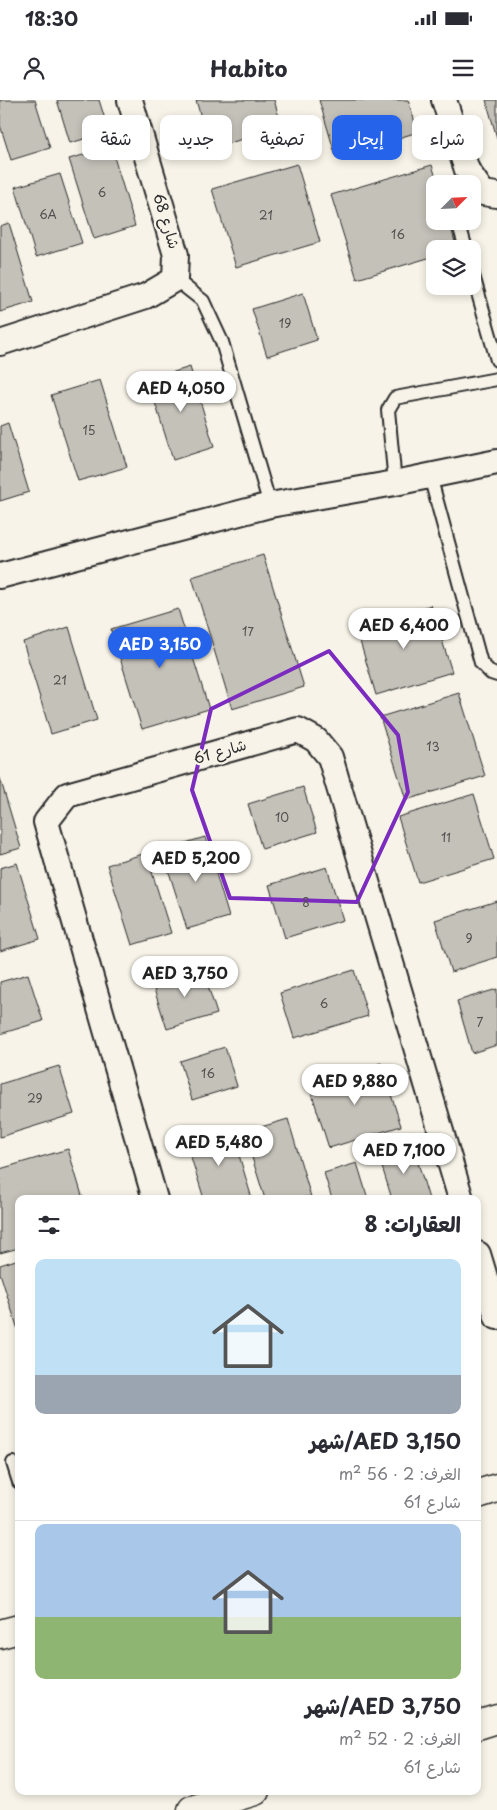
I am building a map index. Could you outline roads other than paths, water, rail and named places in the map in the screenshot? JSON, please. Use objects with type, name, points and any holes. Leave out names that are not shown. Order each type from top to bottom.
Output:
[{"type":"main road","points":[[481,1493],[497,1488]]},
{"type":"main road","points":[[0,1634],[15,1630]]},
{"type":"main road","points":[[481,1724],[497,1719]]},
{"type":"main road","points":[[192,1810],[242,1795]]},
{"type":"street","name":"شارع 68","points":[[130,100],[176,255],[175,279]]},
{"type":"street","points":[[444,100],[463,175]]},
{"type":"street","points":[[481,190],[497,195]]},
{"type":"street","points":[[0,343],[146,296],[175,279]]},
{"type":"street","points":[[0,576],[270,505],[395,483],[497,462]]},
{"type":"street","name":"شارع 61","points":[[154,1195],[46,822],[67,795],[298,730],[316,740],[330,757],[460,1195]]},
{"type":"street","points":[[481,1264],[497,1317]]},
{"type":"lane","points":[[175,279],[203,301],[222,342],[270,505]]},
{"type":"lane","points":[[479,295],[497,360]]},
{"type":"lane","points":[[395,483],[388,410],[395,398],[497,379]]},
{"type":"lane","points":[[430,476],[481,663],[491,673],[497,675]]},
{"type":"lane","points":[[13,1463],[15,1469]]}]
